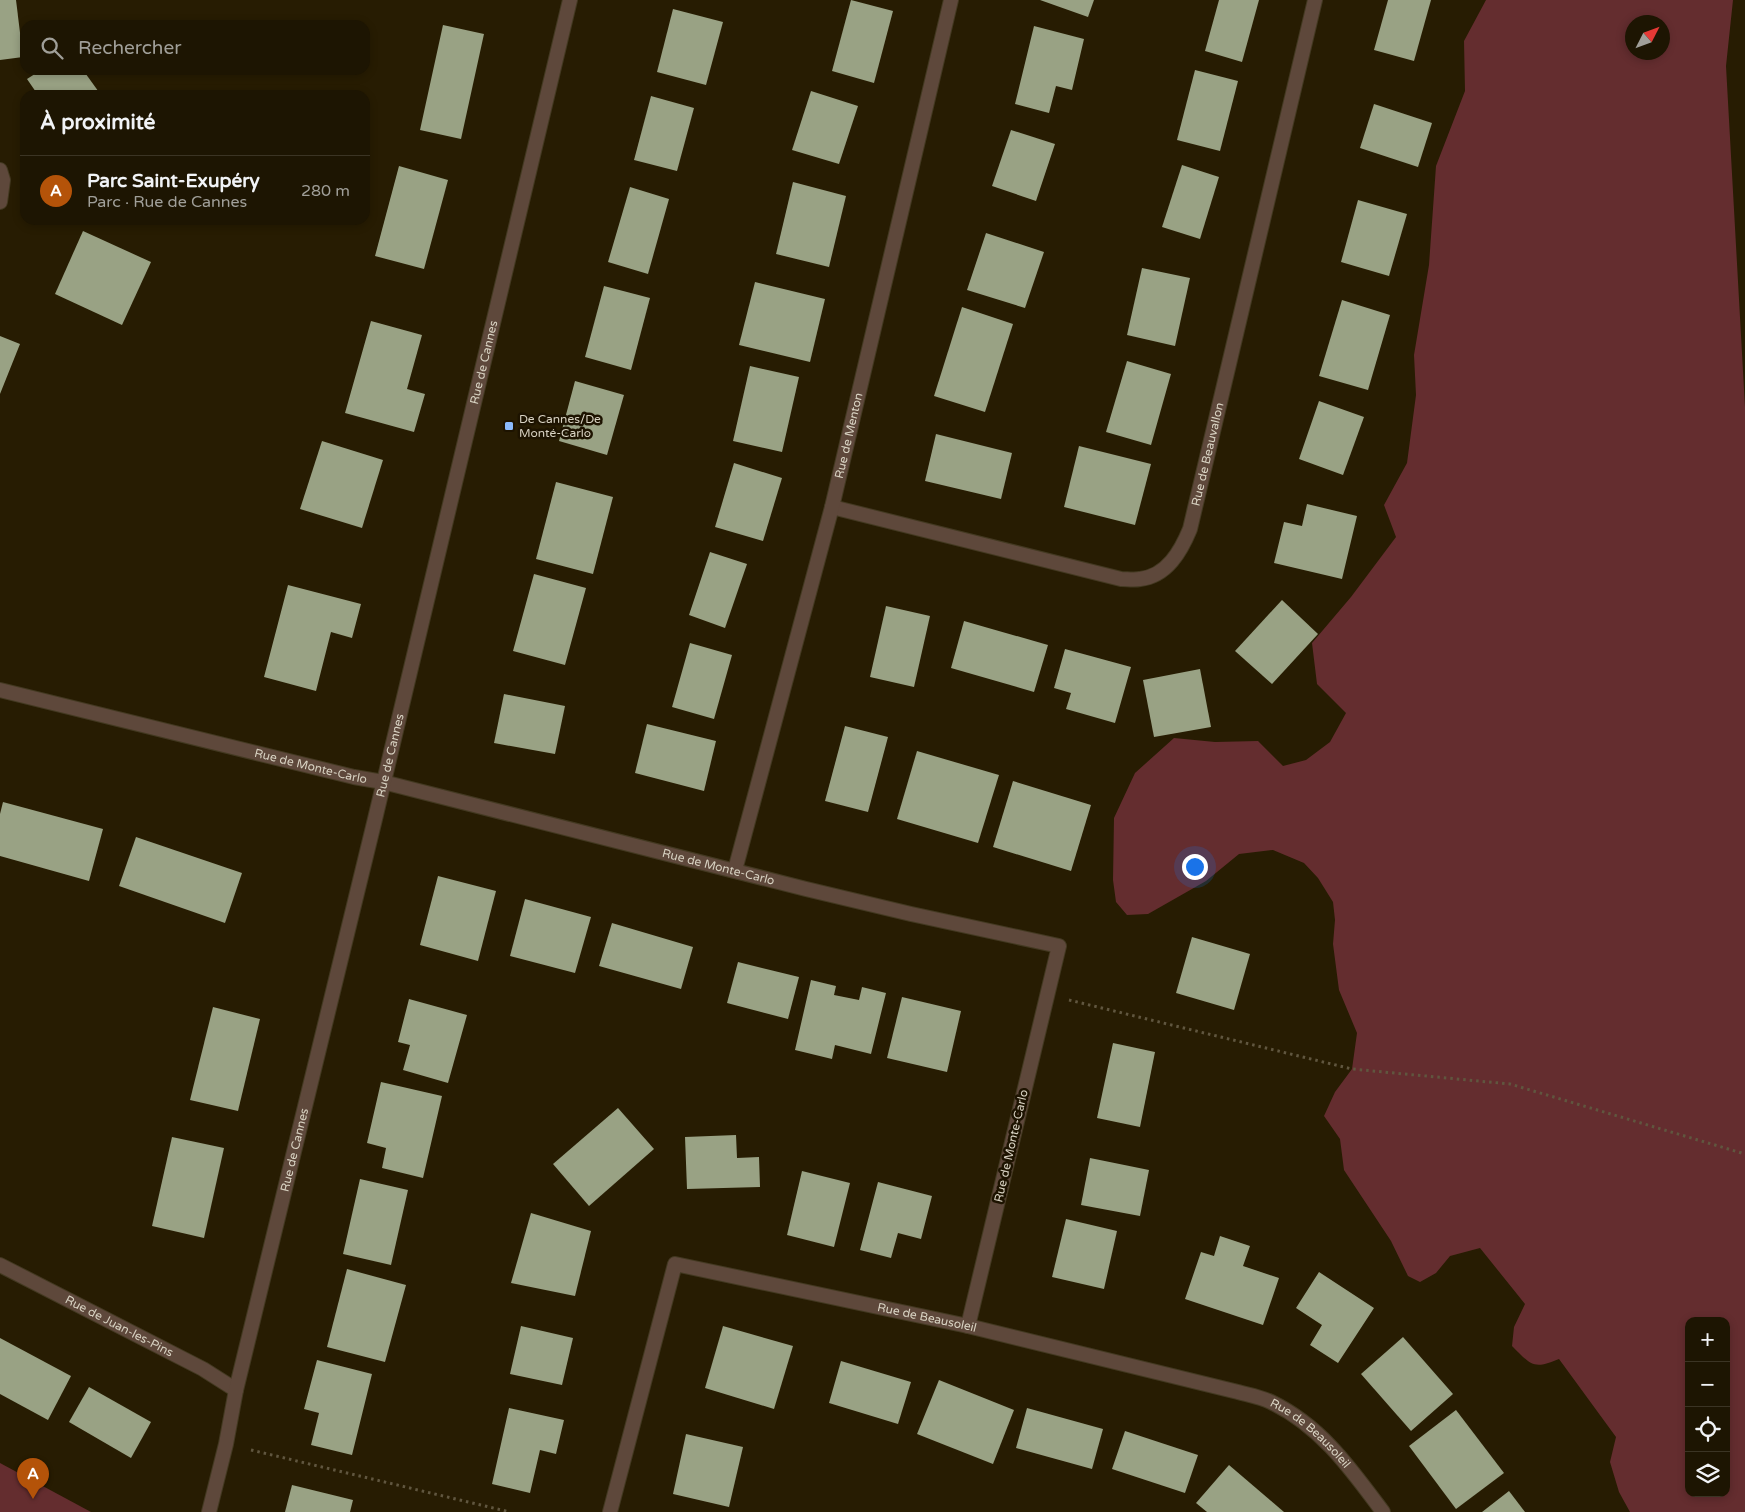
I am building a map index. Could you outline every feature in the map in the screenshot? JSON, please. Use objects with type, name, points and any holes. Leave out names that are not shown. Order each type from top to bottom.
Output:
[{"type":"street","name":"Rue de Cannes","points":[[209,1512],[226,1444],[236,1390],[570,0]]},
{"type":"street","name":"Rue de Menton","points":[[735,870],[832,507],[951,0]]},
{"type":"street","name":"Rue de Beauvallon","points":[[832,507],[1121,578],[1140,580],[1156,574],[1170,563],[1182,548],[1190,529],[1315,0]]},
{"type":"street","points":[[0,170],[2,180],[0,202]]},
{"type":"street","name":"Rue de Monte-Carlo","points":[[0,690],[383,782],[911,914],[1059,946],[968,1326]]},
{"type":"street","name":"Rue de Beausoleil","points":[[610,1512],[675,1264],[968,1326],[1269,1401],[1297,1416],[1324,1438],[1347,1463],[1383,1512]]},
{"type":"street","name":"Rue de Juan-les-Pins","points":[[0,1265],[204,1369],[236,1390]]},
{"type":"path","points":[[1047,994],[1352,1069],[1510,1084],[1745,1154]]},
{"type":"path","points":[[251,1450],[510,1512]]},
{"type":"shaded area","points":[[1486,0],[1733,0],[1726,66],[1745,407],[1745,1512],[1630,1512],[1619,1492],[1610,1462],[1616,1437],[1559,1359],[1538,1365],[1533,1364],[1512,1346],[1514,1327],[1525,1304],[1480,1248],[1450,1256],[1436,1273],[1420,1282],[1408,1276],[1391,1241],[1344,1170],[1340,1139],[1324,1116],[1335,1092],[1352,1069],[1357,1033],[1339,990],[1333,944],[1335,920],[1333,902],[1318,878],[1304,863],[1273,850],[1239,854],[1206,881],[1148,914],[1127,915],[1116,902],[1113,880],[1114,818],[1135,773],[1174,738],[1215,742],[1258,741],[1283,766],[1306,760],[1330,742],[1346,713],[1317,684],[1312,643],[1351,597],[1396,537],[1384,505],[1407,463],[1416,395],[1414,355],[1429,265],[1436,166],[1465,91],[1464,41]]},
{"type":"shaded area","points":[[0,1463],[91,1512],[0,1512]]},
{"type":"building","points":[[0,0],[16,0],[20,33],[20,57],[0,60]]},
{"type":"building","points":[[851,0],[893,11],[874,83],[832,71]]},
{"type":"building","points":[[1040,0],[1094,0],[1088,17]]},
{"type":"building","points":[[1219,0],[1259,0],[1242,62],[1205,51]]},
{"type":"building","points":[[1388,0],[1431,0],[1414,61],[1374,50]]},
{"type":"building","points":[[673,9],[723,22],[706,85],[657,72]]},
{"type":"building","points":[[443,25],[484,34],[461,139],[420,130]]},
{"type":"building","points":[[1034,26],[1084,39],[1072,90],[1056,86],[1049,113],[1015,104]]},
{"type":"building","points":[[1195,70],[1238,81],[1220,151],[1177,140]]},
{"type":"building","points":[[33,75],[87,75],[97,90],[35,90],[27,79]]},
{"type":"building","points":[[811,91],[858,106],[839,164],[792,150]]},
{"type":"building","points":[[651,96],[694,108],[677,171],[634,160]]},
{"type":"building","points":[[1374,104],[1432,123],[1418,167],[1360,148]]},
{"type":"building","points":[[1011,130],[1055,144],[1036,201],[992,186]]},
{"type":"building","points":[[1182,165],[1219,177],[1200,239],[1162,227]]},
{"type":"building","points":[[399,166],[448,180],[424,269],[375,256]]},
{"type":"building","points":[[793,182],[846,196],[829,267],[776,254]]},
{"type":"building","points":[[630,187],[669,199],[648,274],[608,262]]},
{"type":"building","points":[[1358,200],[1407,214],[1389,276],[1341,262]]},
{"type":"building","points":[[83,231],[151,262],[122,325],[55,294]]},
{"type":"building","points":[[986,233],[1044,252],[1025,308],[967,290]]},
{"type":"building","points":[[1142,268],[1190,278],[1175,346],[1127,335]]},
{"type":"building","points":[[755,282],[825,299],[810,362],[739,345]]},
{"type":"building","points":[[604,286],[650,298],[631,370],[585,357]]},
{"type":"building","points":[[1342,300],[1390,315],[1368,390],[1319,376]]},
{"type":"building","points":[[962,307],[1013,324],[985,412],[934,396]]},
{"type":"building","points":[[371,321],[422,335],[407,389],[425,394],[414,432],[345,413]]},
{"type":"building","points":[[0,336],[20,344],[0,394]]},
{"type":"building","points":[[1127,361],[1171,374],[1151,445],[1106,432]]},
{"type":"building","points":[[750,366],[799,377],[782,452],[733,441]]},
{"type":"building","points":[[575,381],[624,395],[607,455],[559,441]]},
{"type":"building","points":[[1319,401],[1364,417],[1343,475],[1299,459]]},
{"type":"building","points":[[936,434],[1012,453],[1001,499],[925,481]]},
{"type":"building","points":[[322,441],[383,460],[362,528],[300,509]]},
{"type":"building","points":[[1079,446],[1151,464],[1135,525],[1064,507]]},
{"type":"building","points":[[734,463],[782,478],[763,541],[715,527]]},
{"type":"building","points":[[556,482],[613,497],[593,574],[536,559]]},
{"type":"building","points":[[1307,504],[1357,516],[1342,579],[1274,563],[1284,522],[1302,526]]},
{"type":"building","points":[[710,552],[747,564],[725,628],[689,615]]},
{"type":"building","points":[[534,574],[586,588],[565,665],[513,651]]},
{"type":"building","points":[[288,585],[361,604],[352,638],[331,632],[316,691],[264,677]]},
{"type":"building","points":[[1282,600],[1318,634],[1272,684],[1235,651]]},
{"type":"building","points":[[886,606],[930,616],[914,687],[870,677]]},
{"type":"building","points":[[964,621],[1048,645],[1034,692],[951,668]]},
{"type":"building","points":[[690,643],[732,655],[714,719],[672,707]]},
{"type":"building","points":[[1065,649],[1131,667],[1115,723],[1066,709],[1071,693],[1054,688]]},
{"type":"building","points":[[1200,669],[1211,727],[1154,737],[1143,680]]},
{"type":"building","points":[[504,694],[565,706],[555,754],[494,743]]},
{"type":"building","points":[[647,724],[716,741],[704,791],[635,773]]},
{"type":"building","points":[[845,726],[888,737],[868,812],[825,801]]},
{"type":"building","points":[[917,751],[999,775],[978,843],[897,819]]},
{"type":"building","points":[[1013,781],[1091,805],[1071,871],[993,847]]},
{"type":"building","points":[[3,802],[103,829],[89,881],[0,856],[0,814]]},
{"type":"building","points":[[136,837],[242,873],[225,923],[119,886]]},
{"type":"building","points":[[438,876],[496,891],[478,961],[420,945]]},
{"type":"building","points":[[525,899],[591,917],[575,973],[510,956]]},
{"type":"building","points":[[612,923],[693,947],[681,989],[599,966]]},
{"type":"building","points":[[1192,937],[1250,954],[1234,1010],[1176,993]]},
{"type":"building","points":[[738,962],[799,977],[788,1019],[727,1003]]},
{"type":"building","points":[[811,980],[836,986],[834,995],[859,1000],[862,987],[886,993],[871,1054],[835,1045],[832,1059],[795,1050]]},
{"type":"building","points":[[902,997],[961,1011],[947,1072],[887,1058]]},
{"type":"building","points":[[409,999],[467,1015],[448,1083],[403,1070],[410,1045],[398,1042]]},
{"type":"building","points":[[213,1007],[260,1019],[238,1111],[190,1100]]},
{"type":"building","points":[[1113,1043],[1155,1052],[1140,1127],[1097,1118]]},
{"type":"building","points":[[381,1082],[442,1096],[423,1178],[382,1168],[386,1148],[367,1143]]},
{"type":"building","points":[[618,1108],[654,1149],[589,1206],[553,1164]]},
{"type":"building","points":[[736,1135],[737,1158],[759,1157],[760,1187],[687,1189],[685,1137]]},
{"type":"building","points":[[172,1137],[224,1148],[204,1238],[152,1226]]},
{"type":"building","points":[[1090,1158],[1149,1170],[1140,1216],[1081,1205]]},
{"type":"building","points":[[802,1171],[850,1183],[834,1247],[787,1235]]},
{"type":"building","points":[[360,1179],[408,1190],[391,1265],[343,1254]]},
{"type":"building","points":[[878,1182],[932,1196],[921,1239],[898,1233],[891,1258],[860,1250]]},
{"type":"building","points":[[531,1213],[591,1231],[575,1296],[511,1283]]},
{"type":"building","points":[[1066,1219],[1117,1231],[1104,1289],[1052,1277]]},
{"type":"building","points":[[1220,1236],[1250,1246],[1243,1266],[1279,1278],[1263,1325],[1185,1299],[1201,1252],[1214,1256]]},
{"type":"building","points":[[347,1269],[406,1285],[385,1362],[327,1347]]},
{"type":"building","points":[[1319,1272],[1374,1308],[1338,1363],[1310,1345],[1322,1325],[1296,1308]]},
{"type":"building","points":[[521,1326],[573,1338],[562,1385],[510,1374]]},
{"type":"building","points":[[723,1326],[793,1346],[774,1409],[705,1388]]},
{"type":"building","points":[[1403,1337],[1453,1394],[1411,1431],[1361,1374]]},
{"type":"building","points":[[0,1338],[71,1376],[48,1420],[0,1394]]},
{"type":"building","points":[[317,1360],[372,1374],[352,1455],[311,1445],[319,1413],[304,1409]]},
{"type":"building","points":[[841,1361],[911,1382],[898,1424],[829,1403]]},
{"type":"building","points":[[939,1380],[1014,1410],[993,1464],[917,1434]]},
{"type":"building","points":[[89,1387],[151,1422],[131,1458],[69,1422]]},
{"type":"building","points":[[509,1408],[564,1420],[556,1454],[540,1450],[530,1493],[492,1484]]},
{"type":"building","points":[[1027,1408],[1103,1429],[1092,1469],[1016,1448]]},
{"type":"building","points":[[1456,1410],[1504,1473],[1456,1509],[1409,1446]]},
{"type":"building","points":[[1125,1431],[1198,1455],[1185,1493],[1112,1469]]},
{"type":"building","points":[[686,1434],[743,1447],[729,1507],[673,1494]]},
{"type":"building","points":[[1229,1465],[1284,1512],[1207,1512],[1196,1503]]},
{"type":"building","points":[[292,1485],[353,1500],[350,1512],[285,1512]]},
{"type":"building","points":[[1509,1491],[1525,1512],[1482,1512]]},
{"type":"place","name":"De Cannes/De Monté-Carlo","points":[[509,426]]},
{"type":"place","name":"Parc Saint-Exupéry","points":[[33,1499]]}]
